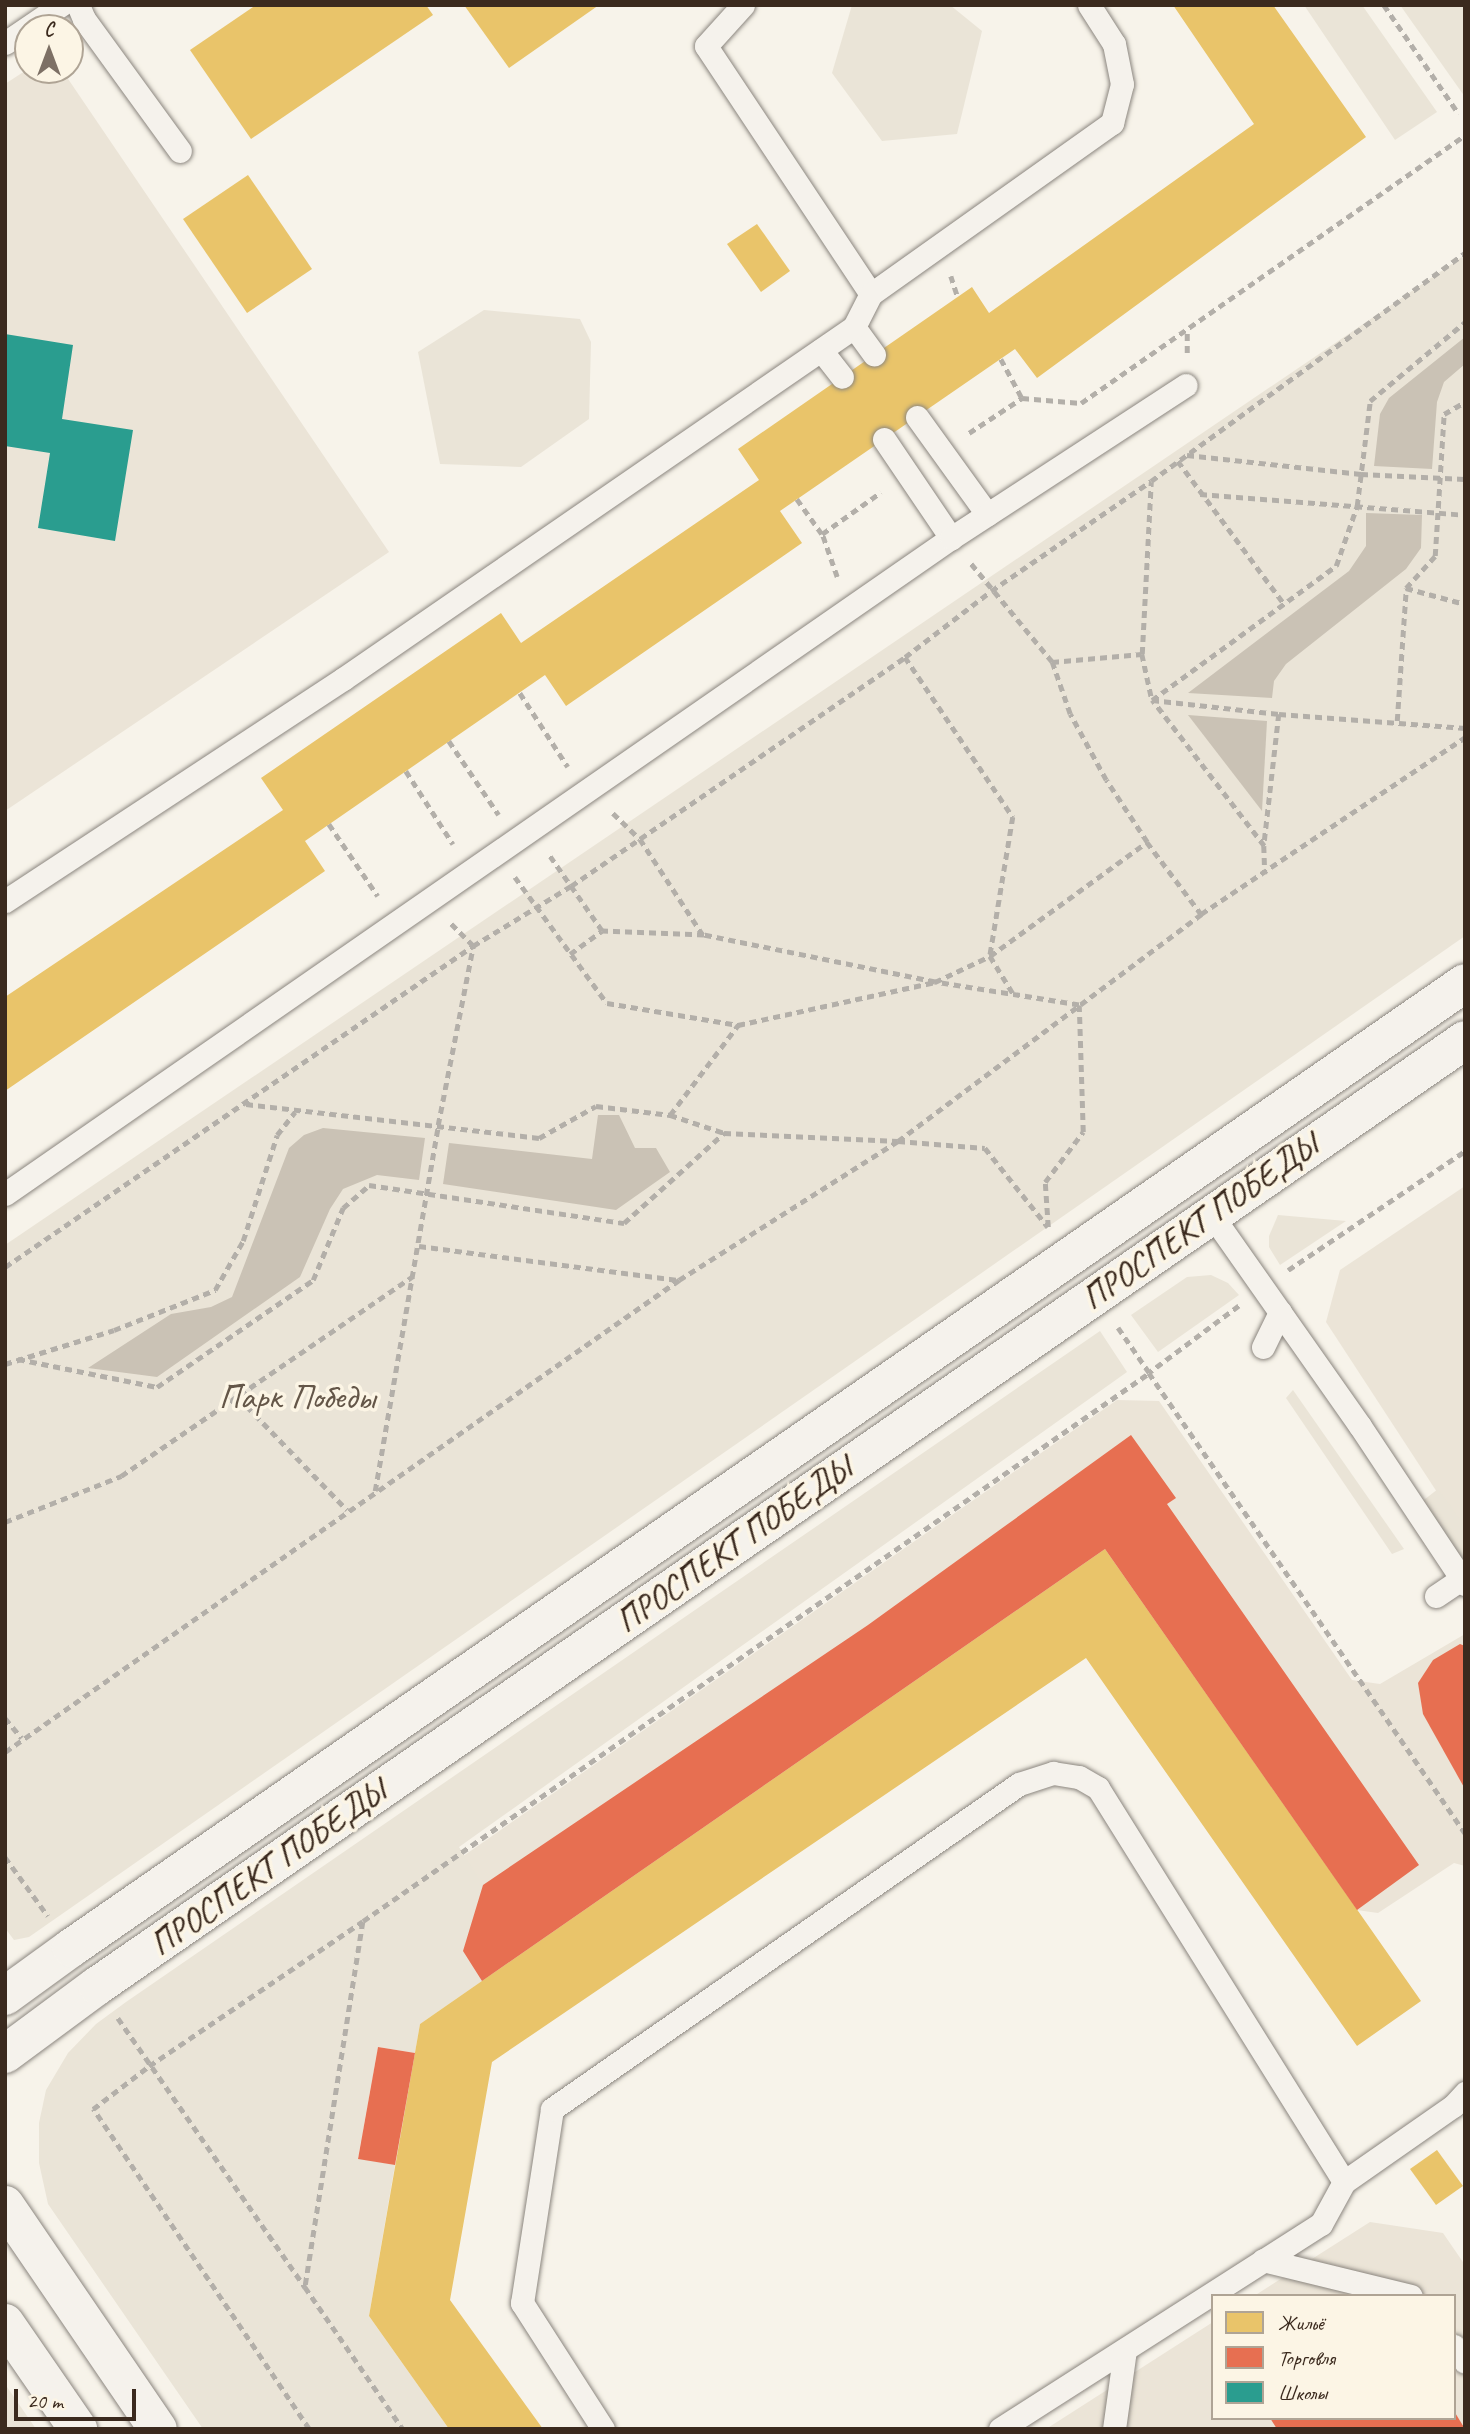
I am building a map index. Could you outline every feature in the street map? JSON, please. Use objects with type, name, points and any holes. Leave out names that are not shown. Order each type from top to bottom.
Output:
[{"type":"main road","name":"ПРОСПЕКТ ПОБЕДЫ","points":[[5,1996],[1059,1242],[1465,983]]},
{"type":"main road","name":"ПРОСПЕКТ ПОБЕДЫ","points":[[5,2054],[97,1986],[1465,1040]]},
{"type":"main road","points":[[5,2205],[158,2429]]},
{"type":"main road","points":[[5,2323],[78,2429]]},
{"type":"lane","points":[[5,43],[61,5]]},
{"type":"lane","points":[[78,5],[84,19],[180,151]]},
{"type":"lane","points":[[743,5],[706,46],[871,294]]},
{"type":"lane","points":[[5,901],[343,679],[854,327],[871,294],[1112,123],[1122,84],[1114,44],[1088,5]]},
{"type":"lane","points":[[854,327],[874,355]]},
{"type":"lane","points":[[821,350],[842,377]]},
{"type":"lane","points":[[5,1194],[951,538],[1186,385]]},
{"type":"lane","points":[[917,416],[987,514]]},
{"type":"lane","points":[[884,439],[951,538]]},
{"type":"lane","points":[[1212,1214],[1360,1426],[1463,1582],[1436,1596]]},
{"type":"lane","points":[[1262,1347],[1280,1312]]},
{"type":"lane","points":[[603,2429],[522,2303],[552,2109],[1019,1784],[1053,1773],[1079,1777],[1098,1788],[1344,2182]]},
{"type":"lane","points":[[1000,2429],[1321,2224],[1344,2182],[1461,2103]]},
{"type":"lane","points":[[1262,2260],[1403,2294]]},
{"type":"lane","points":[[1114,2429],[1125,2350]]},
{"type":"path","points":[[1384,5],[1459,114]]},
{"type":"path","points":[[942,450],[1022,398],[1081,403],[1465,135]]},
{"type":"path","points":[[5,1266],[246,1104],[473,946],[571,886],[905,657],[991,591],[1151,481],[1465,253]]},
{"type":"path","points":[[1152,700],[1336,566],[1357,506],[1370,401],[1465,322]]},
{"type":"path","points":[[1001,359],[1022,398]]},
{"type":"path","points":[[1398,722],[1406,588],[1434,556],[1435,511],[1444,414],[1465,401]]},
{"type":"path","points":[[1187,454],[1361,474],[1465,479]]},
{"type":"path","points":[[1178,461],[1285,605]]},
{"type":"path","points":[[822,534],[907,474]]},
{"type":"path","points":[[1151,481],[1142,654],[1152,700],[1264,846]]},
{"type":"path","points":[[1200,494],[1465,515]]},
{"type":"path","points":[[797,499],[822,534],[839,584]]},
{"type":"path","points":[[951,538],[991,591],[1052,662],[1070,714],[1106,780],[1147,842],[1201,914]]},
{"type":"path","points":[[1406,588],[1465,604]]},
{"type":"path","points":[[1052,662],[1142,654]]},
{"type":"path","points":[[905,657],[1013,817],[990,956],[1014,995]]},
{"type":"path","points":[[1152,700],[1279,714],[1465,728]]},
{"type":"path","points":[[1265,874],[1264,846],[1279,714]]},
{"type":"path","points":[[5,1752],[679,1280],[898,1140],[1201,914],[1265,874],[1465,737]]},
{"type":"path","points":[[559,776],[580,761]]},
{"type":"path","points":[[488,824],[509,809]]},
{"type":"path","points":[[329,824],[380,899]]},
{"type":"path","points":[[444,854],[466,839]]},
{"type":"path","points":[[640,839],[704,935]]},
{"type":"path","points":[[538,908],[607,1003],[738,1025],[935,982],[990,956],[1147,842]]},
{"type":"path","points":[[571,886],[602,931]]},
{"type":"path","points":[[369,906],[390,892]]},
{"type":"path","points":[[570,954],[602,931],[704,935],[935,982],[1079,1005]]},
{"type":"path","points":[[374,1492],[419,1247],[425,1195],[473,946]]},
{"type":"path","points":[[1059,1242],[1045,1182],[1083,1132],[1079,1005]]},
{"type":"path","points":[[670,1115],[738,1025]]},
{"type":"path","points":[[246,1104],[295,1112],[438,1125],[539,1139],[596,1106],[670,1115],[724,1133],[898,1140],[985,1148],[1059,1242]]},
{"type":"path","points":[[5,1364],[114,1330],[215,1290],[243,1241],[277,1135],[295,1112]]},
{"type":"path","points":[[18,1359],[157,1387],[313,1280],[343,1208],[369,1185],[624,1223],[724,1133]]},
{"type":"path","points":[[309,2429],[93,2109],[149,2066],[363,1921],[1149,1373],[1262,1288],[1465,1151]]},
{"type":"path","points":[[419,1247],[679,1280]]},
{"type":"path","points":[[5,1522],[121,1476],[414,1275]]},
{"type":"path","points":[[1095,1295],[1465,1833]]},
{"type":"path","points":[[238,1397],[347,1510]]},
{"type":"path","points":[[5,1718],[22,1738]]},
{"type":"path","points":[[305,2287],[363,1921]]},
{"type":"path","points":[[149,2066],[403,2429]]},
{"type":"shaded area","points":[[14,78],[14,84],[71,84],[389,552],[5,811],[5,84]]},
{"type":"shaded area","points":[[1465,337],[1465,364],[1444,382],[1437,402],[1432,469],[1374,466],[1380,414],[1389,398]]},
{"type":"shaded area","points":[[1366,513],[1422,515],[1421,548],[1406,569],[1286,664],[1274,681],[1272,698],[1188,693],[1349,571],[1366,546]]},
{"type":"shaded area","points":[[1188,715],[1267,721],[1262,811]]},
{"type":"shaded area","points":[[598,1115],[619,1115],[635,1148],[656,1148],[670,1172],[616,1210],[443,1184],[449,1143],[592,1159]]},
{"type":"shaded area","points":[[323,1128],[425,1138],[419,1180],[377,1175],[343,1189],[330,1209],[300,1277],[157,1377],[88,1368],[171,1314],[211,1307],[232,1297],[289,1148],[304,1135]]},
{"type":"shaded area","points":[[1465,1186],[1465,1535],[1326,1322],[1340,1270]]},
{"type":"shaded area","points":[[1117,1400],[1159,1401],[1352,1680],[1380,1684],[1465,1634],[1465,1866],[1454,1863],[1378,1913],[1335,1907],[1104,1561],[495,1985],[438,1970],[449,1866]]},
{"type":"shaded area","points":[[1370,2222],[1443,2233],[1465,2265],[1465,2429],[1046,2429],[1211,2323],[1211,2420],[1456,2420],[1456,2294],[1257,2294]]},
{"type":"green space","points":[[852,5],[950,5],[982,31],[957,134],[882,141],[832,73]]},
{"type":"green space","points":[[1304,5],[1362,5],[1437,112],[1395,140]]},
{"type":"green space","points":[[1400,5],[1465,5],[1465,97]]},
{"type":"green space","name":"Парк Победы","points":[[1465,255],[1465,936],[29,1937],[14,1940],[5,1928],[5,1245]]},
{"type":"green space","points":[[484,310],[580,319],[591,342],[589,419],[521,467],[440,464],[418,352]]},
{"type":"green space","points":[[1278,1215],[1346,1221],[1280,1265],[1269,1247],[1269,1236]]},
{"type":"green space","points":[[1211,1275],[1228,1283],[1239,1295],[1158,1352],[1131,1315],[1187,1277]]},
{"type":"green space","points":[[1100,1331],[1127,1372],[459,1847],[483,1885],[463,1951],[482,1981],[420,2024],[415,2053],[378,2047],[358,2158],[395,2165],[369,2316],[449,2429],[203,2429],[48,2204],[39,2163],[39,2123],[46,2090],[68,2053],[96,2024],[126,2002]]},
{"type":"green space","points":[[1293,1390],[1404,1549],[1392,1554],[1286,1398]]},
{"type":"green space","points":[[1438,1489],[1465,1526],[1465,1568],[1420,1503]]},
{"type":"green space","points":[[5,2384],[36,2429],[5,2429]]},
{"type":"building: Жильё","points":[[256,5],[426,5],[433,15],[251,139],[190,50]]},
{"type":"building: Жильё","points":[[464,5],[599,5],[509,68]]},
{"type":"building: Жильё","points":[[1173,5],[1273,5],[1366,137],[1037,378],[1015,349],[780,511],[802,543],[566,706],[545,675],[305,841],[325,871],[5,1091],[5,997],[283,810],[261,778],[501,613],[521,643],[759,480],[738,449],[972,287],[989,313],[1254,124]]},
{"type":"building: Жильё","points":[[248,175],[312,269],[247,313],[183,219]]},
{"type":"building: Жильё","points":[[757,224],[790,271],[761,292],[727,244]]},
{"type":"building: Жильё","points":[[1105,1549],[1421,2001],[1357,2046],[1086,1658],[492,2062],[450,2300],[543,2429],[449,2429],[369,2316],[420,2024]]},
{"type":"building: Жильё","points":[[1437,2150],[1463,2186],[1436,2205],[1410,2169]]},
{"type":"building: Торговля","points":[[1131,1435],[1176,1498],[1167,1504],[1419,1865],[1357,1910],[1105,1549],[482,1981],[463,1951],[483,1885],[868,1625]]},
{"type":"building: Торговля","points":[[1460,1644],[1465,1646],[1465,1789],[1423,1714],[1418,1683],[1433,1660]]},
{"type":"building: Торговля","points":[[378,2047],[415,2053],[395,2165],[358,2159]]},
{"type":"building: Торговля","points":[[1456,2414],[1465,2429],[1277,2429],[1271,2420],[1456,2420]]},
{"type":"building: Школы","points":[[5,334],[73,345],[62,419],[133,430],[115,541],[38,528],[50,453],[5,446]]}]
